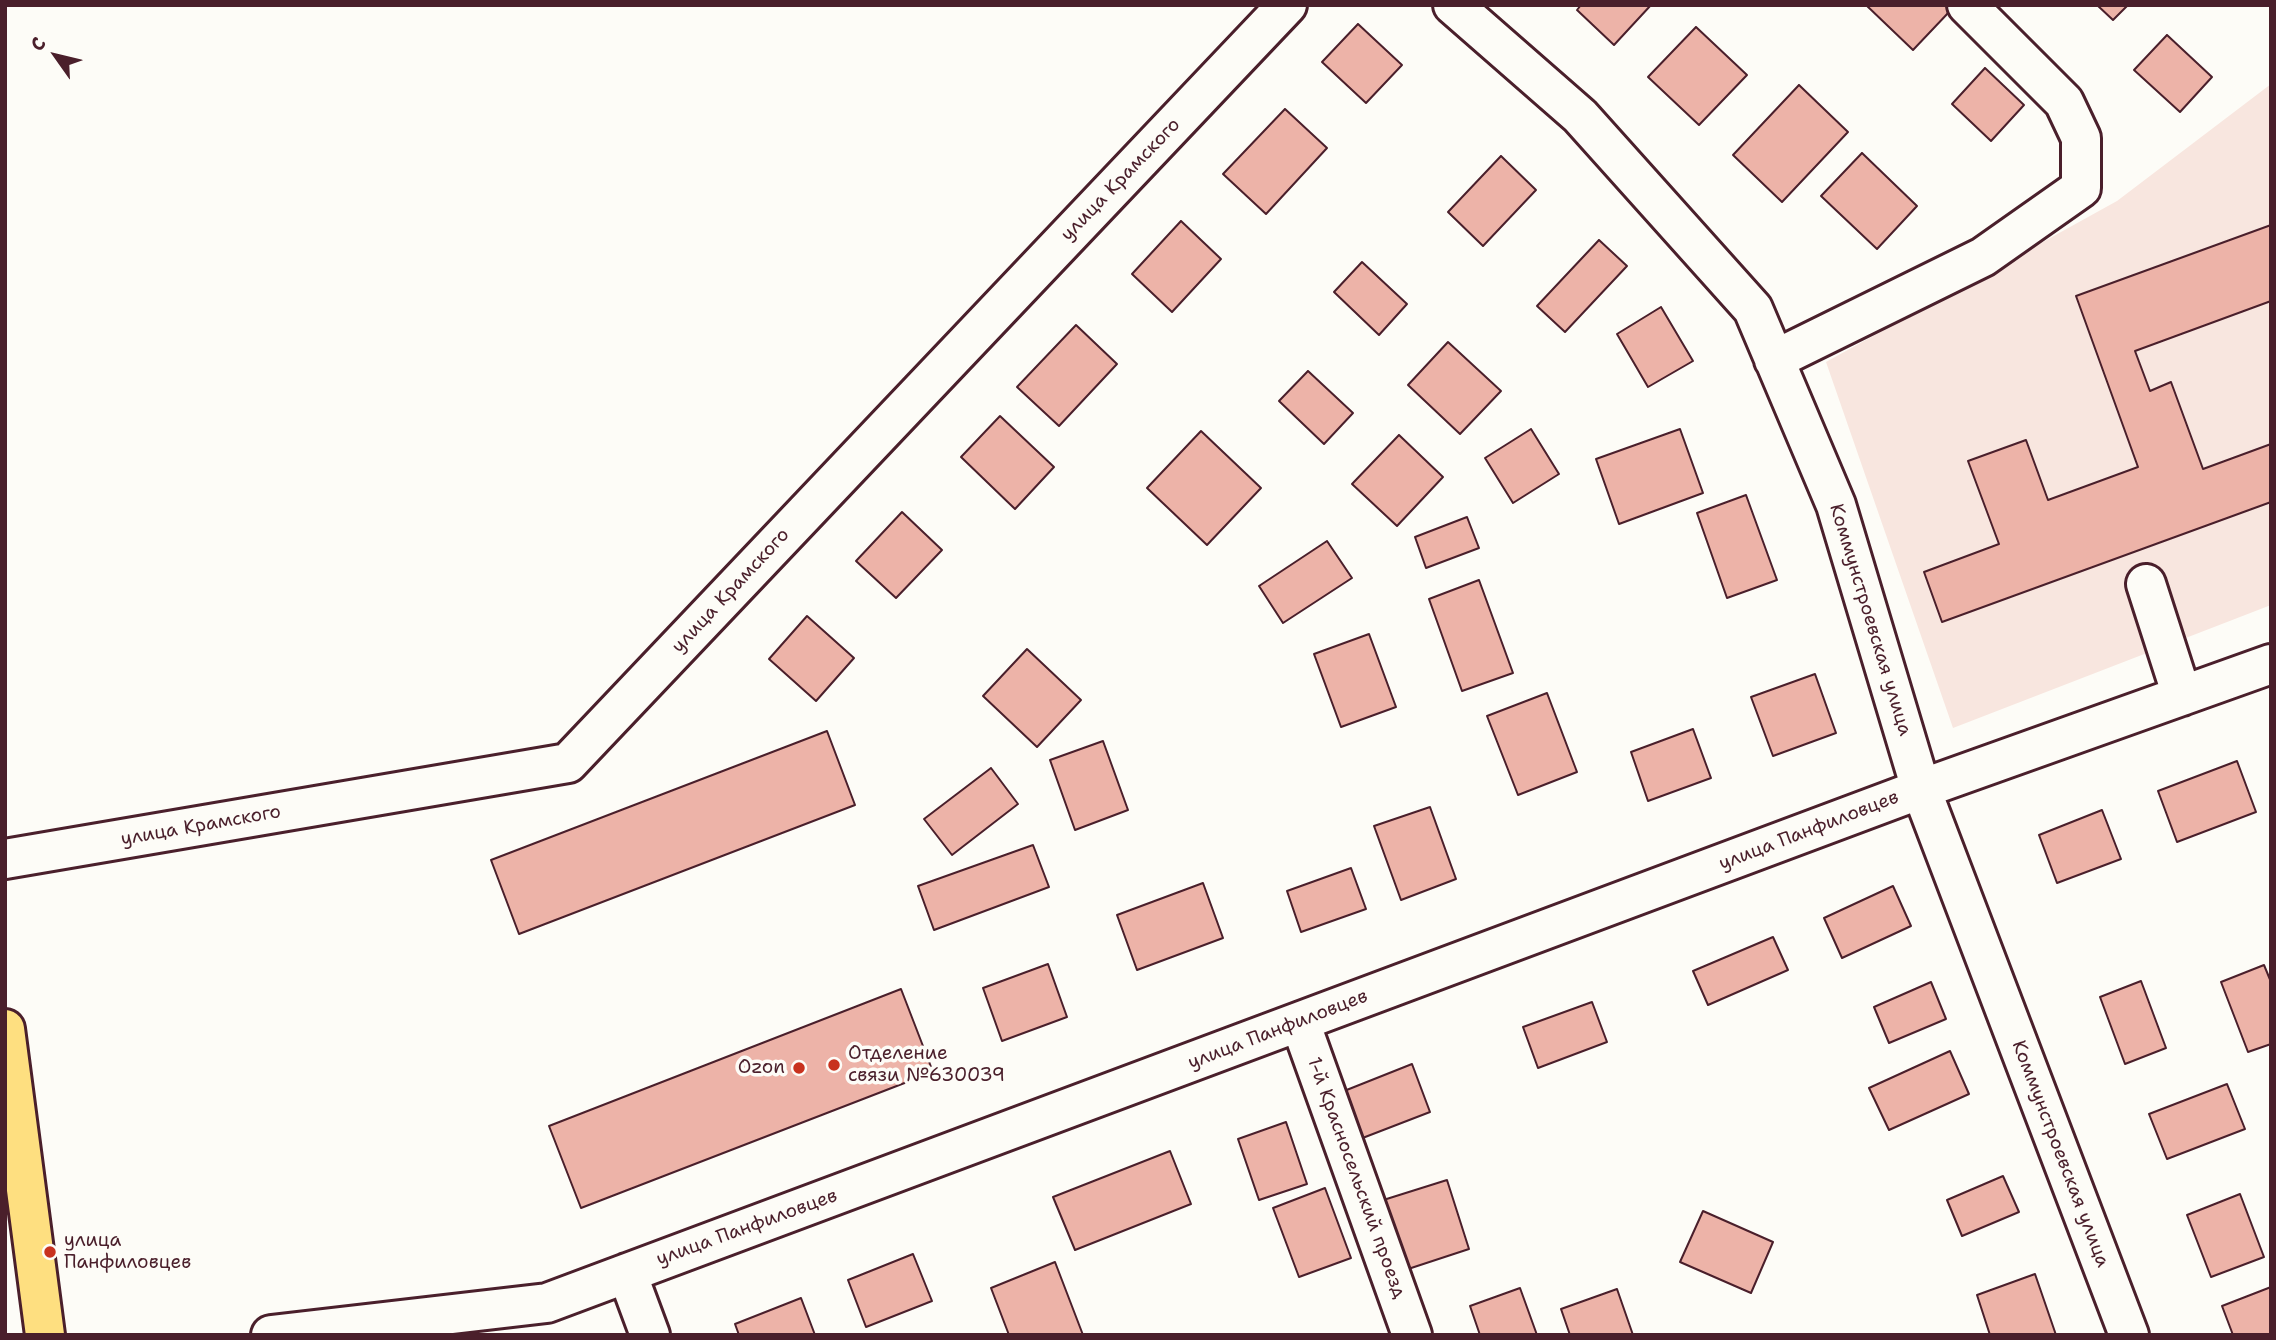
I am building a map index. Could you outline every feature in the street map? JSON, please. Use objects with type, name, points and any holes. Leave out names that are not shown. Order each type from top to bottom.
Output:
[{"type":"main road","points":[[5,1029],[45,1335]]},
{"type":"street","name":"улица Крамского","points":[[5,859],[568,763],[1287,5]]},
{"type":"street","name":"Коммунстроевская улица","points":[[1453,5],[1580,116],[1753,309],[1836,505],[1921,789],[2129,1335]]},
{"type":"street","points":[[1774,359],[1983,257],[2081,188],[2081,138],[2064,102],[1968,5]]},
{"type":"street","points":[[2146,584],[2182,695]]},
{"type":"street","name":"улица Панфиловцев","points":[[271,1335],[547,1303],[1921,789],[2271,664]]},
{"type":"street","name":"1-й Красносельский проезд","points":[[1300,1022],[1412,1335]]},
{"type":"street","points":[[626,1273],[650,1335]]},
{"type":"shaded area","points":[[2271,84],[2271,605],[1953,728],[1826,362],[2117,201]]},
{"type":"building","points":[[1581,5],[1651,5],[1614,45],[1577,10]]},
{"type":"building","points":[[1866,5],[1945,5],[1950,11],[1913,50]]},
{"type":"building","points":[[2097,5],[2128,5],[2113,20]]},
{"type":"building","points":[[1358,24],[1402,65],[1366,103],[1322,62]]},
{"type":"building","points":[[1696,27],[1747,75],[1699,125],[1648,77]]},
{"type":"building","points":[[2167,35],[2212,77],[2180,112],[2134,70]]},
{"type":"building","points":[[1985,68],[2024,105],[1991,141],[1952,104]]},
{"type":"building","points":[[1799,85],[1848,132],[1782,202],[1733,155]]},
{"type":"building","points":[[1285,109],[1327,148],[1266,214],[1223,174]]},
{"type":"building","points":[[1862,153],[1917,206],[1877,249],[1821,196]]},
{"type":"building","points":[[1501,156],[1536,190],[1483,246],[1448,212]]},
{"type":"building","points":[[1181,221],[1221,259],[1172,312],[1132,274]]},
{"type":"building","points":[[2271,225],[2271,301],[2135,351],[2150,391],[2171,382],[2203,469],[2271,444],[2271,502],[1942,622],[1924,572],[1999,544],[1968,461],[2026,440],[2048,500],[2138,467],[2076,296]]},
{"type":"building","points":[[1599,240],[1627,266],[1565,332],[1537,306]]},
{"type":"building","points":[[1362,262],[1407,304],[1379,335],[1334,292]]},
{"type":"building","points":[[1661,307],[1693,361],[1648,387],[1617,334]]},
{"type":"building","points":[[1076,325],[1117,364],[1059,426],[1017,387]]},
{"type":"building","points":[[1448,342],[1501,391],[1460,434],[1408,385]]},
{"type":"building","points":[[1308,371],[1353,413],[1324,444],[1279,401]]},
{"type":"building","points":[[1000,416],[1054,467],[1015,509],[961,457]]},
{"type":"building","points":[[1531,429],[1559,474],[1513,503],[1485,458]]},
{"type":"building","points":[[1680,429],[1703,493],[1619,524],[1596,459]]},
{"type":"building","points":[[1201,431],[1261,488],[1207,545],[1147,488]]},
{"type":"building","points":[[1399,435],[1443,477],[1397,526],[1352,484]]},
{"type":"building","points":[[1746,495],[1777,580],[1727,598],[1697,513]]},
{"type":"building","points":[[902,512],[942,550],[896,598],[856,561]]},
{"type":"building","points":[[1467,517],[1479,548],[1426,568],[1415,537]]},
{"type":"building","points":[[1327,541],[1352,578],[1283,623],[1259,586]]},
{"type":"building","points":[[1479,580],[1513,673],[1462,691],[1429,599]]},
{"type":"building","points":[[807,616],[854,658],[816,701],[769,659]]},
{"type":"building","points":[[1369,634],[1396,707],[1341,727],[1314,654]]},
{"type":"building","points":[[1027,649],[1081,700],[1037,747],[983,696]]},
{"type":"building","points":[[1815,674],[1836,733],[1773,756],[1751,697]]},
{"type":"building","points":[[1547,693],[1577,772],[1518,795],[1487,716]]},
{"type":"building","points":[[1693,729],[1711,778],[1648,801],[1631,752]]},
{"type":"building","points":[[827,731],[855,805],[519,934],[491,860]]},
{"type":"building","points":[[1103,741],[1128,810],[1075,830],[1050,760]]},
{"type":"building","points":[[2237,761],[2256,812],[2177,842],[2158,791]]},
{"type":"building","points":[[991,768],[1018,804],[952,855],[924,819]]},
{"type":"building","points":[[1430,807],[1456,879],[1401,900],[1374,826]]},
{"type":"building","points":[[2102,810],[2121,859],[2057,883],[2039,835]]},
{"type":"building","points":[[1033,845],[1049,887],[934,930],[918,886]]},
{"type":"building","points":[[1351,868],[1366,909],[1301,932],[1287,891]]},
{"type":"building","points":[[1203,883],[1223,938],[1137,970],[1117,915]]},
{"type":"building","points":[[1893,886],[1911,926],[1842,958],[1824,918]]},
{"type":"building","points":[[1773,937],[1788,970],[1708,1005],[1693,971]]},
{"type":"building","points":[[1048,964],[1067,1017],[1002,1041],[983,988]]},
{"type":"building","points":[[2264,965],[2271,982],[2271,1044],[2248,1052],[2221,982]]},
{"type":"building","points":[[2141,981],[2166,1048],[2125,1064],[2100,997]]},
{"type":"building","points":[[1931,982],[1946,1019],[1889,1043],[1874,1007]]},
{"type":"building","points":[[901,989],[933,1072],[581,1208],[549,1126]]},
{"type":"building","points":[[1592,1002],[1607,1042],[1538,1068],[1523,1027]]},
{"type":"building","points":[[1950,1051],[1969,1094],[1889,1130],[1869,1088]]},
{"type":"building","points":[[1412,1064],[1430,1112],[1347,1144],[1329,1097]]},
{"type":"building","points":[[2227,1084],[2245,1129],[2167,1159],[2149,1114]]},
{"type":"building","points":[[1286,1122],[1307,1184],[1259,1200],[1238,1139]]},
{"type":"building","points":[[1170,1151],[1191,1204],[1075,1250],[1053,1197]]},
{"type":"building","points":[[2003,1176],[2019,1212],[1962,1236],[1947,1200]]},
{"type":"building","points":[[1447,1180],[1469,1249],[1399,1272],[1377,1202]]},
{"type":"building","points":[[1325,1188],[1351,1258],[1299,1277],[1273,1208]]},
{"type":"building","points":[[2240,1194],[2264,1257],[2211,1277],[2187,1215]]},
{"type":"building","points":[[1703,1211],[1773,1242],[1751,1293],[1680,1262]]},
{"type":"building","points":[[913,1254],[932,1301],[866,1327],[848,1280]]},
{"type":"building","points":[[1055,1262],[1083,1335],[1009,1335],[991,1288]]},
{"type":"building","points":[[2035,1274],[2056,1335],[1990,1335],[1977,1295]]},
{"type":"building","points":[[2271,1287],[2271,1335],[2233,1335],[2222,1306]]},
{"type":"building","points":[[1520,1288],[1537,1335],[1480,1335],[1470,1306]]},
{"type":"building","points":[[1617,1289],[1633,1335],[1570,1335],[1561,1309]]},
{"type":"building","points":[[801,1298],[815,1335],[739,1335],[735,1324]]},
{"type":"place","name":"Отделение связи №630039","points":[[834,1065]]},
{"type":"place","name":"Ozon","points":[[799,1068]]},
{"type":"place","name":"улица Панфиловцев","points":[[50,1252]]}]
